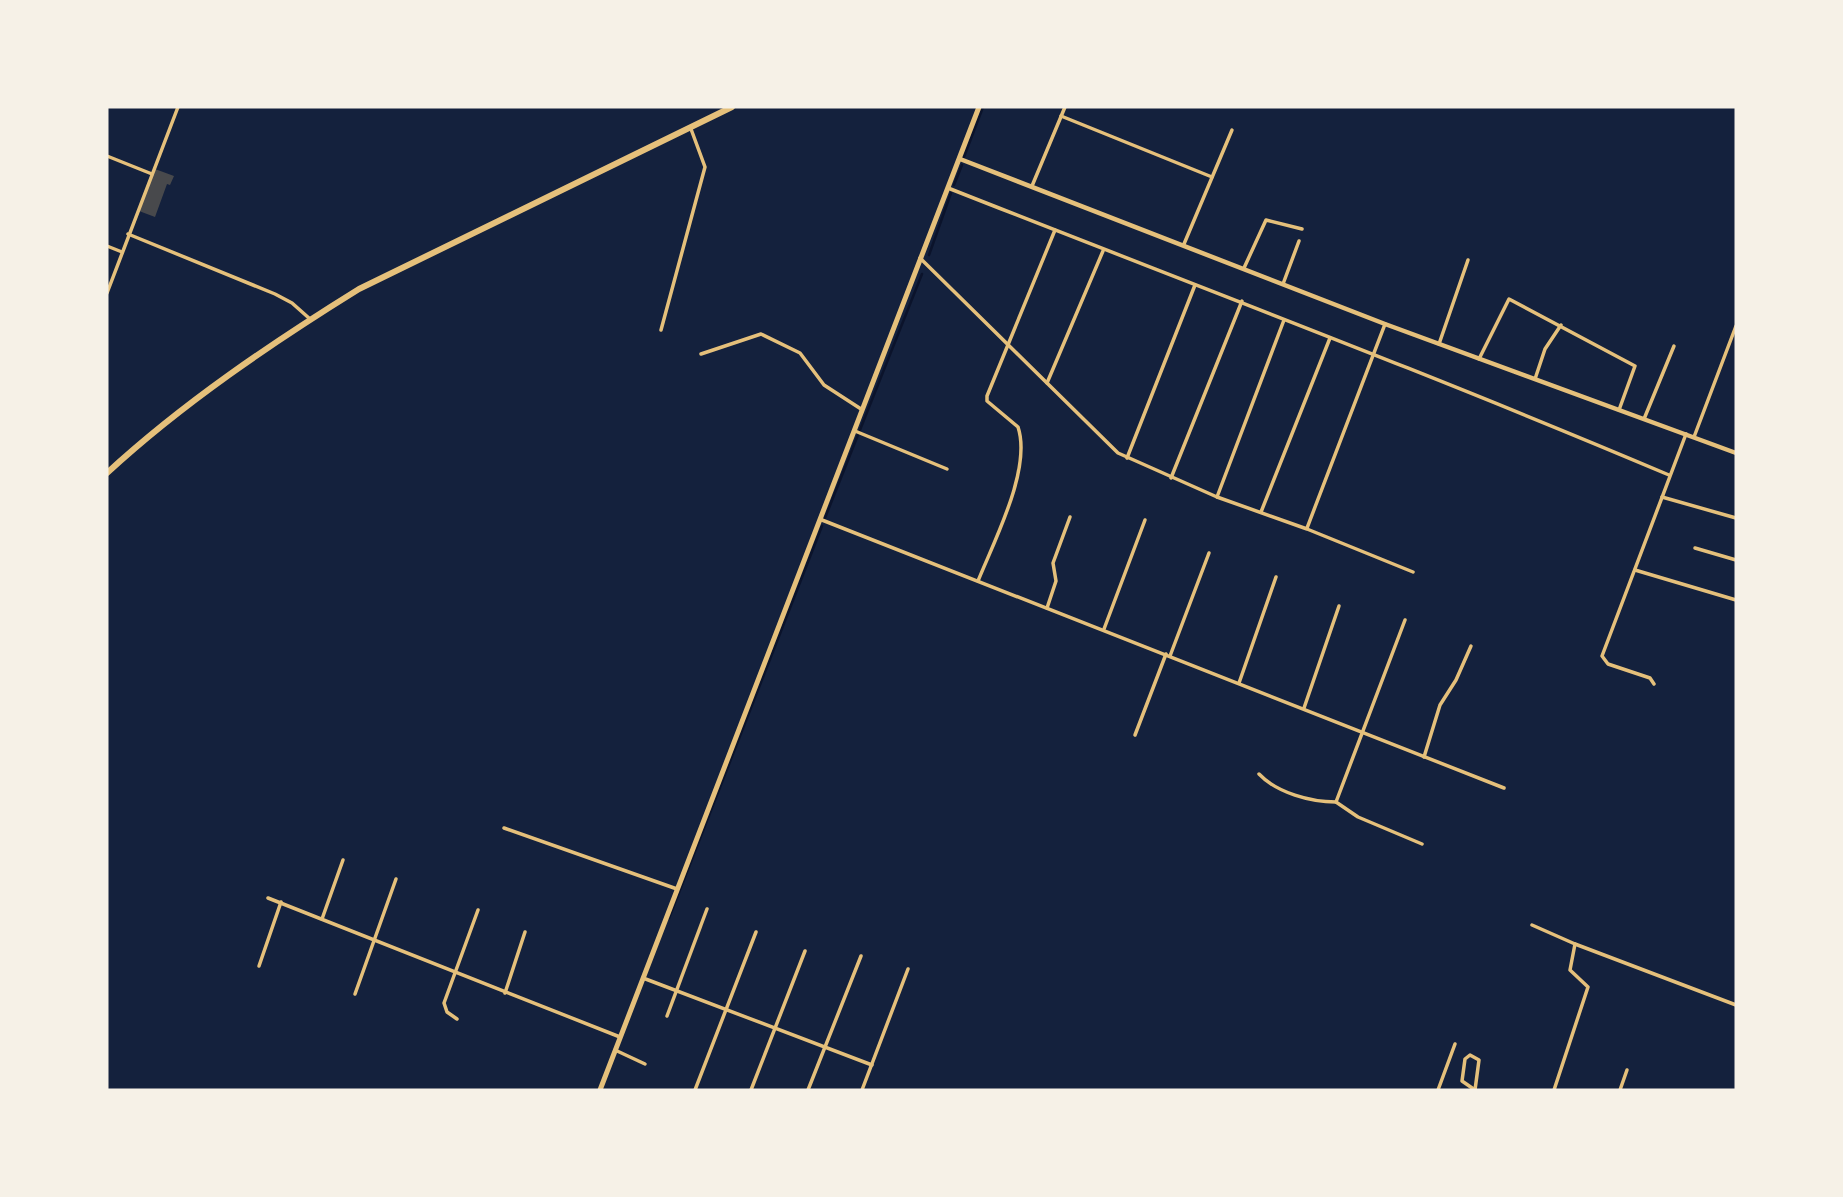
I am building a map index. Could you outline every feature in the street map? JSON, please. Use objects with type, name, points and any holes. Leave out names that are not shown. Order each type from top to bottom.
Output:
[{"type":"main road","points":[[107,473],[213,388],[310,319],[403,266],[732,107]]},
{"type":"main road","points":[[600,1090],[979,107]]},
{"type":"street","points":[[107,293],[178,107]]},
{"type":"street","points":[[1032,186],[1065,107]]},
{"type":"street","points":[[1061,116],[1212,177]]},
{"type":"street","points":[[661,330],[705,167],[690,127]]},
{"type":"street","points":[[1184,244],[1232,130]]},
{"type":"street","points":[[107,156],[152,174]]},
{"type":"street","points":[[960,159],[1385,324],[1736,453]]},
{"type":"street","points":[[948,188],[1103,251],[1242,301],[1670,475]]},
{"type":"street","points":[[1244,268],[1266,220],[1301,229]]},
{"type":"street","points":[[978,581],[1010,499],[1021,452],[1018,427],[986,399],[1055,230]]},
{"type":"street","points":[[128,234],[286,300],[310,319]]},
{"type":"street","points":[[1283,284],[1299,241]]},
{"type":"street","points":[[107,246],[122,252]]},
{"type":"street","points":[[1047,383],[1103,251]]},
{"type":"street","points":[[920,258],[1127,458],[1217,497],[1307,529],[1413,572]]},
{"type":"street","points":[[1439,344],[1468,260]]},
{"type":"street","points":[[1127,458],[1195,285]]},
{"type":"street","points":[[1479,359],[1507,299],[1635,366],[1619,410]]},
{"type":"street","points":[[1170,478],[1242,301]]},
{"type":"street","points":[[1217,497],[1284,320]]},
{"type":"street","points":[[1307,529],[1385,324]]},
{"type":"street","points":[[1535,379],[1545,349],[1561,326]]},
{"type":"street","points":[[1694,437],[1736,326]]},
{"type":"street","points":[[701,354],[763,335],[800,353],[824,385],[863,410]]},
{"type":"street","points":[[1261,512],[1330,338]]},
{"type":"street","points":[[1644,419],[1674,346]]},
{"type":"street","points":[[855,431],[947,469]]},
{"type":"street","points":[[1654,684],[1650,678],[1608,664],[1602,656],[1686,435]]},
{"type":"street","points":[[1662,497],[1736,519]]},
{"type":"street","points":[[1047,608],[1056,581],[1053,563],[1070,517]]},
{"type":"street","points":[[822,520],[1504,788]]},
{"type":"street","points":[[1104,630],[1145,520]]},
{"type":"street","points":[[1695,548],[1736,560]]},
{"type":"street","points":[[1135,735],[1209,553]]},
{"type":"street","points":[[1635,570],[1736,600]]},
{"type":"street","points":[[1239,683],[1276,577]]},
{"type":"street","points":[[1304,708],[1339,606]]},
{"type":"street","points":[[1336,802],[1405,620]]},
{"type":"street","points":[[1424,757],[1440,705],[1456,680],[1471,646]]},
{"type":"street","points":[[1259,774],[1269,783],[1309,800],[1336,802],[1366,821],[1422,844]]},
{"type":"street","points":[[504,828],[678,889]]},
{"type":"street","points":[[322,919],[343,860]]},
{"type":"street","points":[[355,994],[396,880]]},
{"type":"street","points":[[268,898],[620,1037]]},
{"type":"street","points":[[259,966],[281,902]]},
{"type":"street","points":[[667,1016],[708,909]]},
{"type":"street","points":[[457,1019],[447,1012],[444,1003],[478,910]]},
{"type":"street","points":[[1532,925],[1736,1005]]},
{"type":"street","points":[[505,993],[525,932]]},
{"type":"street","points":[[695,1090],[756,932]]},
{"type":"street","points":[[1554,1090],[1589,993],[1586,983],[1570,970],[1576,944]]},
{"type":"street","points":[[751,1090],[805,951]]},
{"type":"street","points":[[808,1090],[861,956]]},
{"type":"street","points":[[862,1090],[908,969]]},
{"type":"street","points":[[643,978],[726,1007],[872,1065]]},
{"type":"street","points":[[1438,1090],[1455,1044]]},
{"type":"street","points":[[615,1050],[645,1063]]},
{"type":"street","points":[[1470,1055],[1479,1060],[1475,1090],[1462,1081],[1465,1059],[1470,1055]]},
{"type":"street","points":[[1620,1090],[1627,1069]]},
{"type":"building","points":[[155,169],[174,176],[170,185],[167,184],[155,217],[139,211]]},
{"type":"waterway","points":[[964,157],[983,107]]},
{"type":"waterway","points":[[954,185],[962,165]]},
{"type":"waterway","points":[[929,255],[951,193]]},
{"type":"waterway","points":[[825,518],[922,274]]},
{"type":"waterway","points":[[669,918],[822,526]]}]
